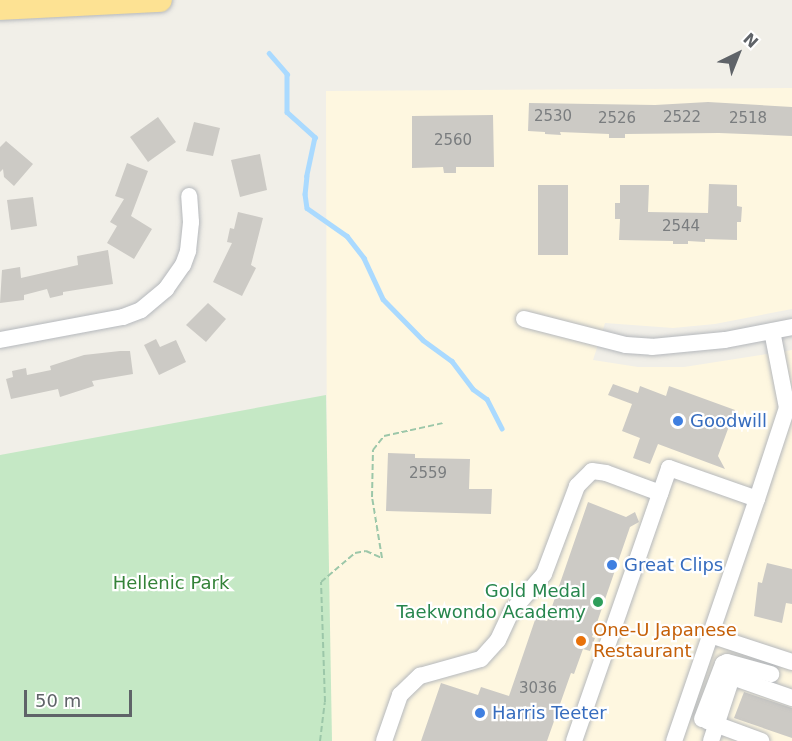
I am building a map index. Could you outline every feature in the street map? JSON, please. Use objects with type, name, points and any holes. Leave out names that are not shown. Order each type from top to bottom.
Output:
[{"type":"highway","points":[[0,8],[160,0]]},
{"type":"street","points":[[0,340],[123,316],[141,310],[166,290],[183,265],[188,252],[191,222],[189,196]]},
{"type":"street","points":[[524,319],[626,345],[652,346],[725,340],[792,327]]},
{"type":"street","points":[[674,741],[787,408],[772,331]]},
{"type":"street","points":[[574,741],[669,468],[757,499]]},
{"type":"street","points":[[384,741],[400,695],[420,676],[481,659],[498,640],[511,612],[544,574],[577,486],[592,471],[606,473],[660,493]]},
{"type":"street","points":[[711,635],[784,659],[769,682]]},
{"type":"street","points":[[711,741],[709,722],[723,664],[727,662],[769,682],[792,698]]},
{"type":"street","points":[[684,712],[761,741]]},
{"type":"path","points":[[320,741],[325,702],[321,582],[355,553],[366,551],[382,558],[372,497],[373,450],[384,436],[443,423]]},
{"type":"shaded area","points":[[792,88],[792,309],[715,324],[673,328],[605,323],[593,360],[638,367],[684,367],[792,350],[792,741],[331,741],[327,547],[326,91]]},
{"type":"green space","name":"Hellenic Park","points":[[326,395],[332,741],[0,741],[0,455]]},
{"type":"building","points":[[708,102],[792,107],[792,136],[719,133],[625,134],[625,138],[609,138],[609,134],[560,132],[561,135],[528,131],[529,103],[655,105]]},
{"type":"building","points":[[493,115],[494,167],[456,167],[456,173],[444,173],[443,167],[412,168],[412,116]]},
{"type":"building","points":[[158,117],[176,142],[148,162],[130,137]]},
{"type":"building","points":[[194,122],[220,128],[213,156],[186,151]]},
{"type":"building","points":[[6,141],[33,164],[14,186],[4,177],[3,169],[0,172],[0,147]]},
{"type":"building","points":[[260,154],[267,190],[240,197],[231,160]]},
{"type":"building","points":[[127,163],[148,171],[131,216],[152,229],[134,259],[107,243],[117,226],[110,222],[124,199],[115,196]]},
{"type":"building","points":[[709,184],[737,185],[737,206],[742,207],[741,222],[737,222],[737,240],[705,239],[705,242],[688,241],[688,244],[673,244],[673,241],[619,240],[620,219],[615,219],[615,203],[620,203],[620,185],[649,185],[648,212],[708,213]]},
{"type":"building","points":[[538,185],[568,185],[568,255],[538,255]]},
{"type":"building","points":[[33,197],[37,226],[11,230],[7,200]]},
{"type":"building","points":[[238,212],[263,218],[251,265],[256,268],[242,296],[213,282],[232,243],[227,242],[230,228],[234,229]]},
{"type":"building","points":[[108,250],[113,284],[63,292],[63,295],[50,298],[47,289],[24,295],[24,300],[0,303],[2,270],[20,267],[21,278],[78,265],[77,256]]},
{"type":"building","points":[[208,303],[226,319],[206,342],[186,325]]},
{"type":"building","points":[[156,339],[160,347],[176,340],[186,362],[159,375],[144,345]]},
{"type":"building","points":[[130,351],[133,374],[92,381],[94,386],[60,397],[58,389],[11,399],[6,379],[13,377],[12,371],[26,368],[27,375],[51,370],[50,366],[84,355]]},
{"type":"building","name":"Goodwill","points":[[613,384],[638,393],[640,386],[666,396],[669,386],[735,410],[718,456],[725,469],[658,444],[650,464],[633,458],[640,438],[622,431],[632,404],[608,395]]},
{"type":"building","points":[[388,453],[415,454],[415,458],[470,459],[469,489],[492,489],[491,514],[386,511]]},
{"type":"building","points":[[588,502],[626,517],[635,512],[639,522],[630,527],[592,637],[595,638],[590,651],[583,649],[574,674],[571,673],[547,741],[421,741],[441,683],[478,695],[481,687],[509,696],[536,617],[547,621]]},
{"type":"building","points":[[767,563],[792,569],[792,604],[786,603],[782,623],[754,616],[758,582],[762,583]]},
{"type":"building","points":[[744,692],[792,708],[792,738],[734,718]]},
{"type":"waterway","points":[[269,53],[287,74],[287,112],[315,137],[307,176],[305,194],[307,208],[347,236],[364,258],[383,299],[423,340],[452,361],[473,389],[487,399],[502,428]]},
{"type":"place","name":"Goodwill","points":[[678,421]]},
{"type":"place","name":"Great Clips","points":[[612,565]]},
{"type":"place","name":"Gold Medal Taekwondo Academy","points":[[598,602]]},
{"type":"place","name":"One‐U Japanese Restaurant","points":[[581,641]]},
{"type":"place","name":"Harris Teeter","points":[[480,713]]}]
